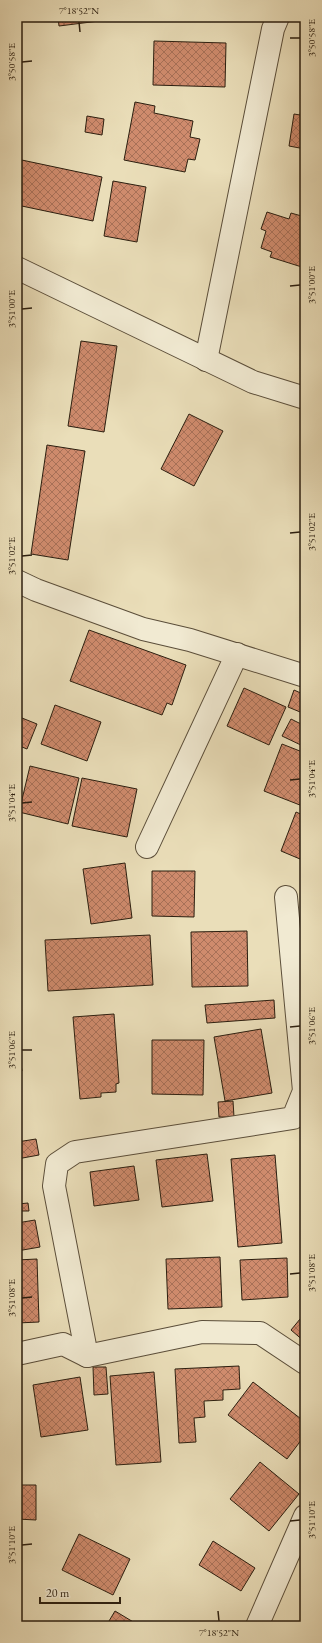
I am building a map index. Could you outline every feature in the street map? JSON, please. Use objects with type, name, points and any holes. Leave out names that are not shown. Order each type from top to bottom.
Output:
[{"type":"street","points":[[206,360],[273,29],[278,17]]},
{"type":"street","points":[[17,268],[253,382],[305,398]]},
{"type":"street","points":[[17,581],[43,593],[143,629],[190,640],[305,676]]},
{"type":"street","points":[[147,847],[237,654]]},
{"type":"street","points":[[87,1356],[54,1186],[57,1164],[75,1152],[293,1118],[304,1091],[286,897]]},
{"type":"street","points":[[17,1354],[63,1344],[87,1356],[202,1332],[260,1333],[305,1363]]},
{"type":"street","points":[[257,1626],[305,1516]]},
{"type":"building","points":[[58,17],[114,17],[115,19],[59,26]]},
{"type":"building","points":[[154,41],[226,43],[225,87],[153,85]]},
{"type":"building","points":[[135,102],[155,106],[154,113],[193,121],[190,137],[200,139],[195,160],[188,159],[185,172],[124,160]]},
{"type":"building","points":[[302,102],[305,102],[305,149],[289,146],[294,114],[300,115]]},
{"type":"building","points":[[87,116],[104,119],[102,135],[85,132]]},
{"type":"building","points":[[17,159],[102,177],[93,221],[17,205]]},
{"type":"building","points":[[113,181],[146,187],[137,242],[104,236]]},
{"type":"building","points":[[267,212],[289,219],[291,213],[305,217],[305,268],[270,257],[272,252],[261,248],[266,231],[261,229]]},
{"type":"building","points":[[81,341],[117,346],[104,432],[68,426]]},
{"type":"building","points":[[189,414],[223,431],[194,486],[161,469]]},
{"type":"building","points":[[47,445],[85,451],[68,560],[31,554]]},
{"type":"building","points":[[89,630],[186,665],[172,705],[167,703],[162,715],[70,681]]},
{"type":"building","points":[[244,688],[286,707],[269,745],[227,726]]},
{"type":"building","points":[[294,690],[305,695],[305,714],[288,707]]},
{"type":"building","points":[[55,705],[101,722],[87,761],[41,744]]},
{"type":"building","points":[[17,716],[37,724],[27,749],[17,745]]},
{"type":"building","points":[[291,719],[305,726],[305,747],[282,736]]},
{"type":"building","points":[[282,744],[305,753],[305,807],[264,791]]},
{"type":"building","points":[[30,766],[79,778],[68,824],[19,812]]},
{"type":"building","points":[[82,778],[137,789],[127,837],[72,826]]},
{"type":"building","points":[[296,812],[305,816],[305,845],[300,859],[281,851]]},
{"type":"building","points":[[125,863],[132,918],[91,924],[83,869]]},
{"type":"building","points":[[152,871],[195,871],[194,917],[152,916]]},
{"type":"building","points":[[247,931],[248,986],[192,987],[191,932]]},
{"type":"building","points":[[150,935],[153,985],[48,991],[45,940]]},
{"type":"building","points":[[274,1000],[275,1018],[207,1023],[205,1005]]},
{"type":"building","points":[[114,1014],[119,1083],[116,1084],[116,1092],[101,1093],[101,1097],[80,1099],[73,1017]]},
{"type":"building","points":[[261,1029],[272,1093],[225,1101],[214,1037]]},
{"type":"building","points":[[152,1040],[204,1040],[203,1095],[152,1094]]},
{"type":"building","points":[[20,1058],[22,1071],[17,1072],[17,1059]]},
{"type":"building","points":[[233,1101],[234,1117],[219,1117],[218,1102]]},
{"type":"building","points":[[36,1139],[39,1155],[17,1159],[17,1142]]},
{"type":"building","points":[[207,1154],[213,1201],[162,1207],[156,1160]]},
{"type":"building","points":[[275,1155],[282,1243],[238,1247],[231,1159]]},
{"type":"building","points":[[134,1166],[139,1200],[94,1206],[90,1172]]},
{"type":"building","points":[[28,1203],[29,1211],[19,1211],[18,1204]]},
{"type":"building","points":[[35,1220],[40,1247],[17,1251],[17,1223]]},
{"type":"building","points":[[220,1257],[222,1307],[168,1309],[166,1259]]},
{"type":"building","points":[[287,1258],[288,1297],[242,1300],[240,1260]]},
{"type":"building","points":[[37,1259],[39,1322],[17,1323],[17,1260]]},
{"type":"building","points":[[305,1313],[305,1342],[291,1330]]},
{"type":"building","points":[[239,1366],[240,1389],[223,1390],[223,1400],[204,1401],[205,1417],[194,1418],[196,1442],[179,1443],[175,1369]]},
{"type":"building","points":[[93,1367],[106,1367],[108,1394],[94,1395]]},
{"type":"building","points":[[154,1372],[161,1462],[116,1465],[110,1376]]},
{"type":"building","points":[[80,1377],[88,1430],[41,1437],[33,1385]]},
{"type":"building","points":[[253,1382],[305,1422],[305,1435],[287,1459],[228,1415]]},
{"type":"building","points":[[260,1462],[299,1494],[269,1531],[230,1499]]},
{"type":"building","points":[[17,1485],[36,1485],[36,1520],[17,1519]]},
{"type":"building","points":[[79,1534],[130,1559],[113,1595],[62,1570]]},
{"type":"building","points":[[213,1541],[255,1568],[241,1591],[199,1565]]},
{"type":"building","points":[[115,1611],[140,1626],[106,1626]]}]
